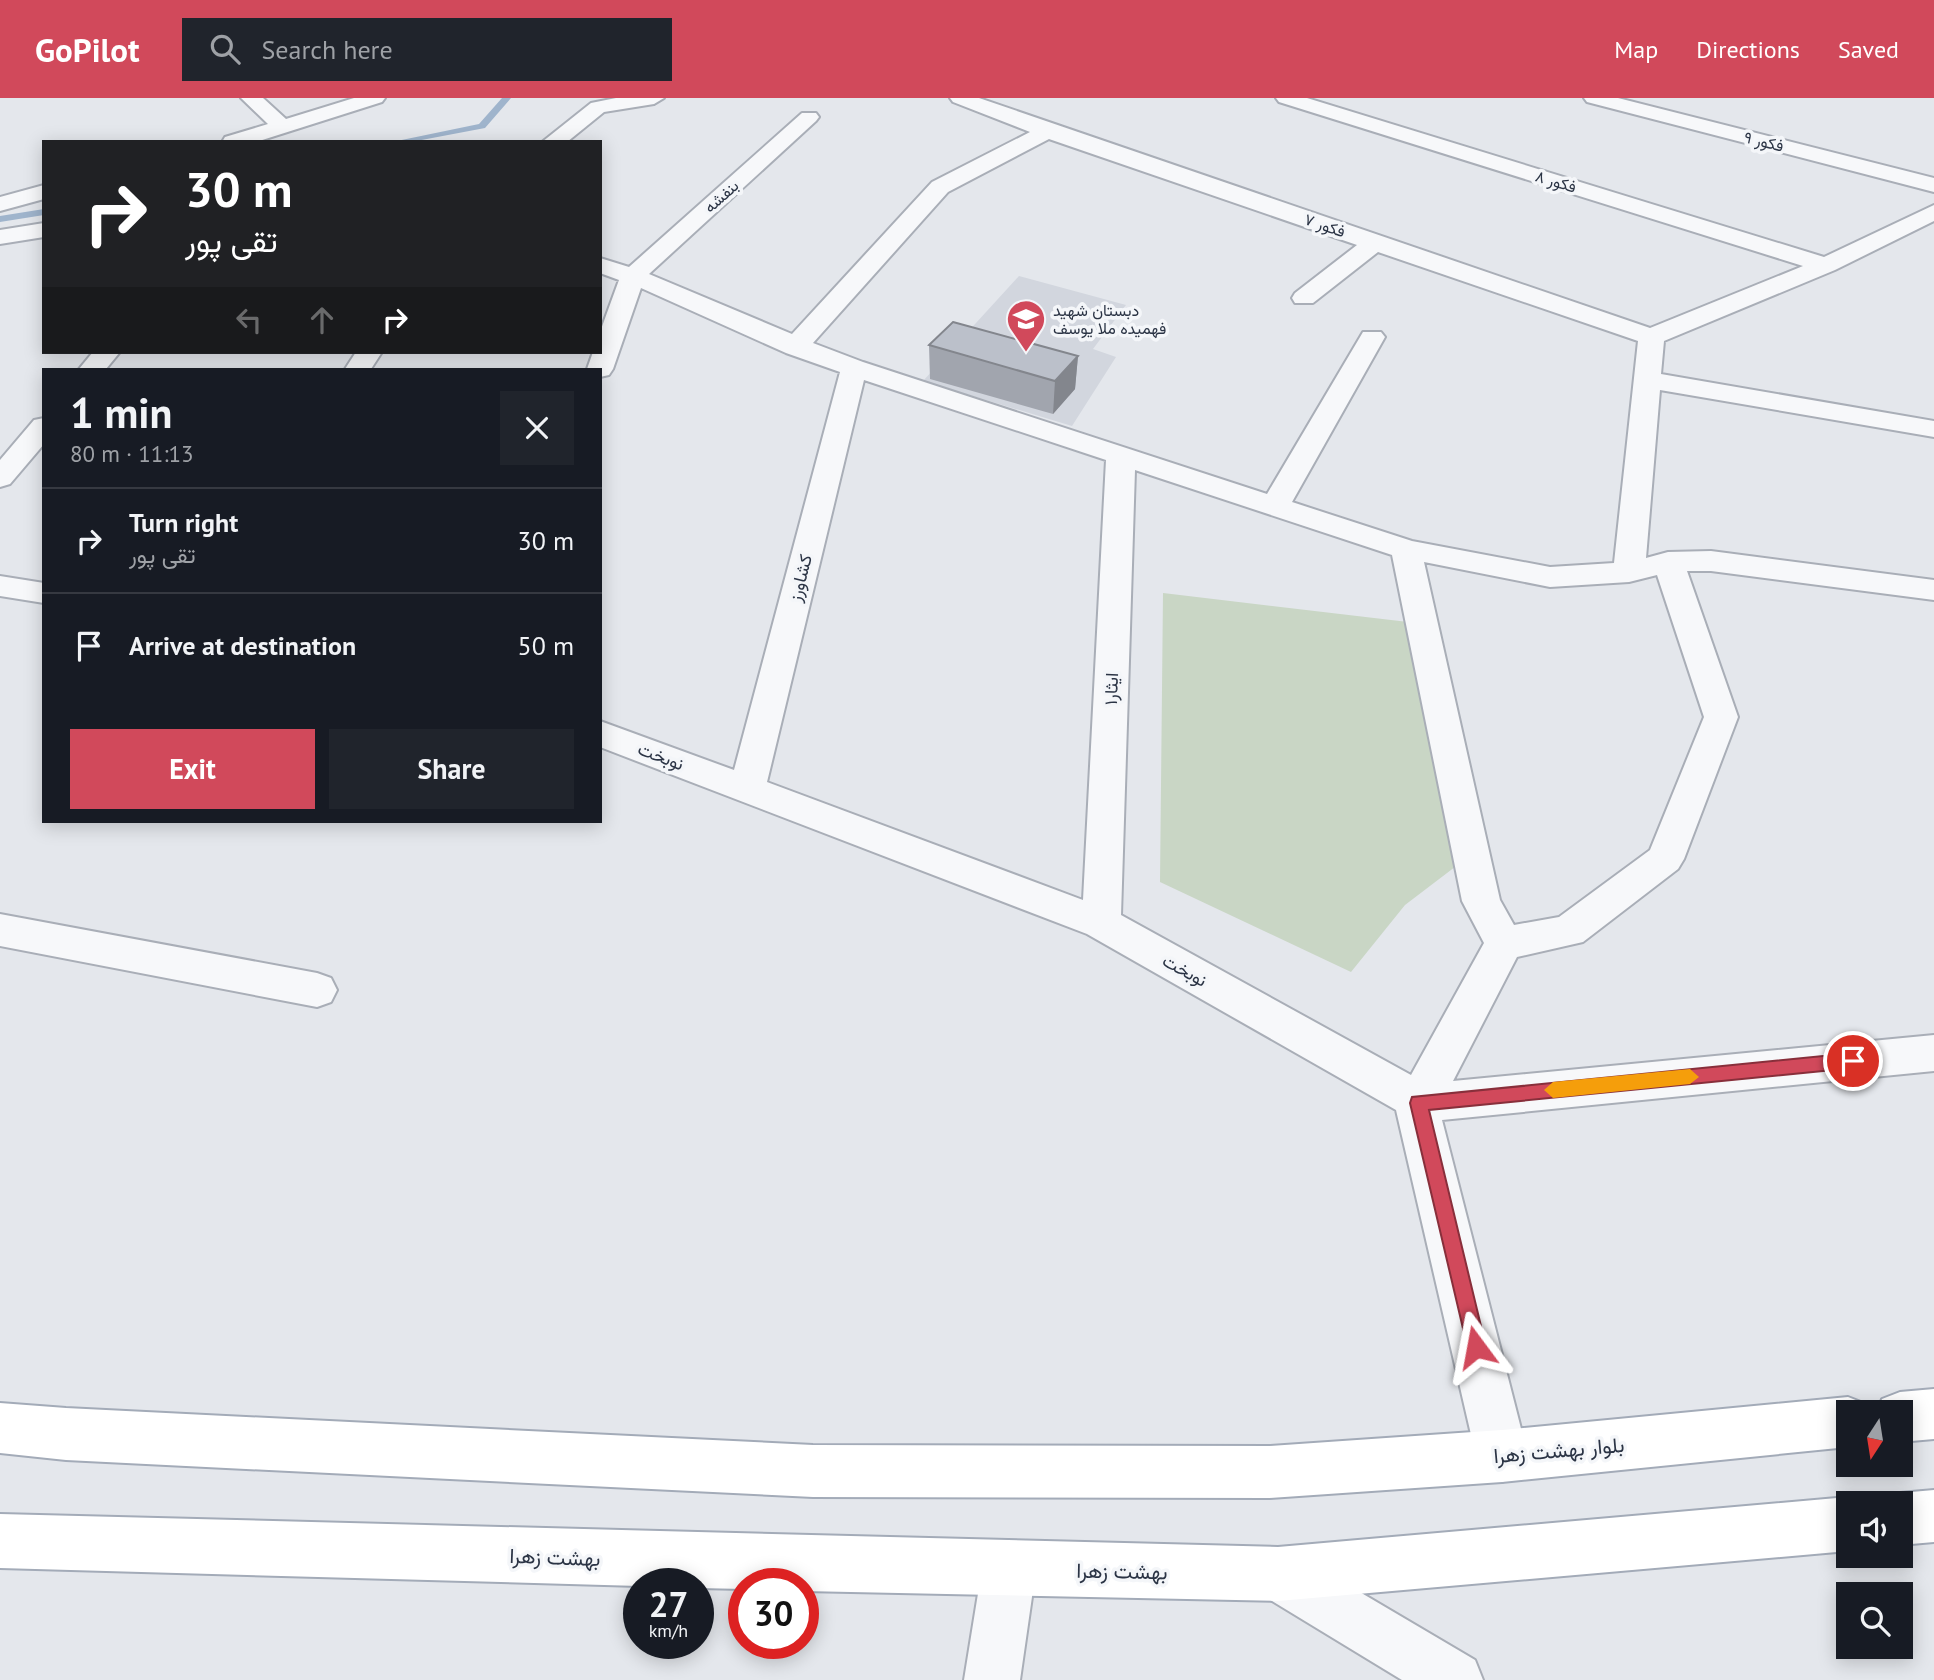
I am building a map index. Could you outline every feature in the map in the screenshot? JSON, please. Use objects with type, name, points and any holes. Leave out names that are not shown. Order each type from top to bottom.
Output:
[{"type":"main road","points":[[1913,1416],[1934,1414]]},
{"type":"main road","name":"بلوار بهشت زهرا","points":[[0,1428],[813,1471],[1270,1472],[1502,1456],[1836,1423]]},
{"type":"main road","points":[[1913,1518],[1934,1516]]},
{"type":"main road","points":[[1278,1574],[1836,1525]]},
{"type":"main road","name":"بهشت زهرا","points":[[0,1541],[1278,1574]]},
{"type":"street","points":[[251,98],[284,128]]},
{"type":"street","points":[[240,140],[375,98]]},
{"type":"street","points":[[556,140],[598,107],[654,98]]},
{"type":"street","name":"فکور ۷","points":[[960,98],[1047,131],[1651,337]]},
{"type":"street","name":"فکور ۸","points":[[1286,98],[1826,265]]},
{"type":"street","name":"فکور ۹","points":[[1594,98],[1934,185]]},
{"type":"street","name":"بنفشه","points":[[633,276],[809,117]]},
{"type":"street","points":[[795,347],[940,187],[1047,131]]},
{"type":"street","points":[[0,204],[42,193]]},
{"type":"street","points":[[1629,572],[1650,380],[1651,337],[1826,265],[1934,212]]},
{"type":"street","points":[[0,237],[42,230]]},
{"type":"street","points":[[1304,298],[1375,242]]},
{"type":"street","points":[[602,266],[633,276],[795,347],[854,368],[1406,549],[1550,577],[1629,572],[1668,562],[1711,561],[1934,590]]},
{"type":"street","points":[[600,368],[633,276]]},
{"type":"street","points":[[1275,505],[1372,337]]},
{"type":"street","points":[[93,368],[105,354]]},
{"type":"street","name":"کشاورز","points":[[747,789],[854,368]]},
{"type":"street","points":[[1650,380],[1934,429]]},
{"type":"street","points":[[0,478],[42,428]]},
{"type":"street","name":"ایثار۱","points":[[1101,923],[1121,454]]},
{"type":"street","points":[[1406,549],[1481,901],[1504,943]]},
{"type":"street","points":[[1504,943],[1569,931],[1665,859],[1721,717],[1668,562]]},
{"type":"street","points":[[0,586],[42,593]]},
{"type":"street","name":"نوبخت","points":[[602,734],[1101,923],[1419,1103]]},
{"type":"street","points":[[0,930],[317,990]]},
{"type":"street","points":[[1502,1456],[1419,1103],[1504,943]]},
{"type":"street","points":[[1419,1103],[1934,1053]]},
{"type":"street","points":[[992,1680],[1009,1569]]},
{"type":"street","points":[[1278,1574],[1455,1680]]},
{"type":"shaded area","name":"دبستان شهید فهمیده ملا یوسف","points":[[1019,276],[1126,305],[1093,349],[1116,357],[1072,426],[923,381]]},
{"type":"green space","points":[[1163,593],[1425,624],[1472,854],[1405,905],[1351,972],[1160,882]]},
{"type":"building","points":[[953,322],[1078,356],[1055,381],[929,345]]},
{"type":"waterway","points":[[407,140],[482,126],[507,98]]},
{"type":"waterway","points":[[0,219],[42,212]]},
{"type":"slow traffic","points":[[1553,1090],[1690,1077]]},
{"type":"place","name":"دبستان شهید فهمیده ملا یوسف","points":[[1026,353]]},
{"type":"route","points":[[1476,1347],[1419,1103],[1853,1061]]}]
